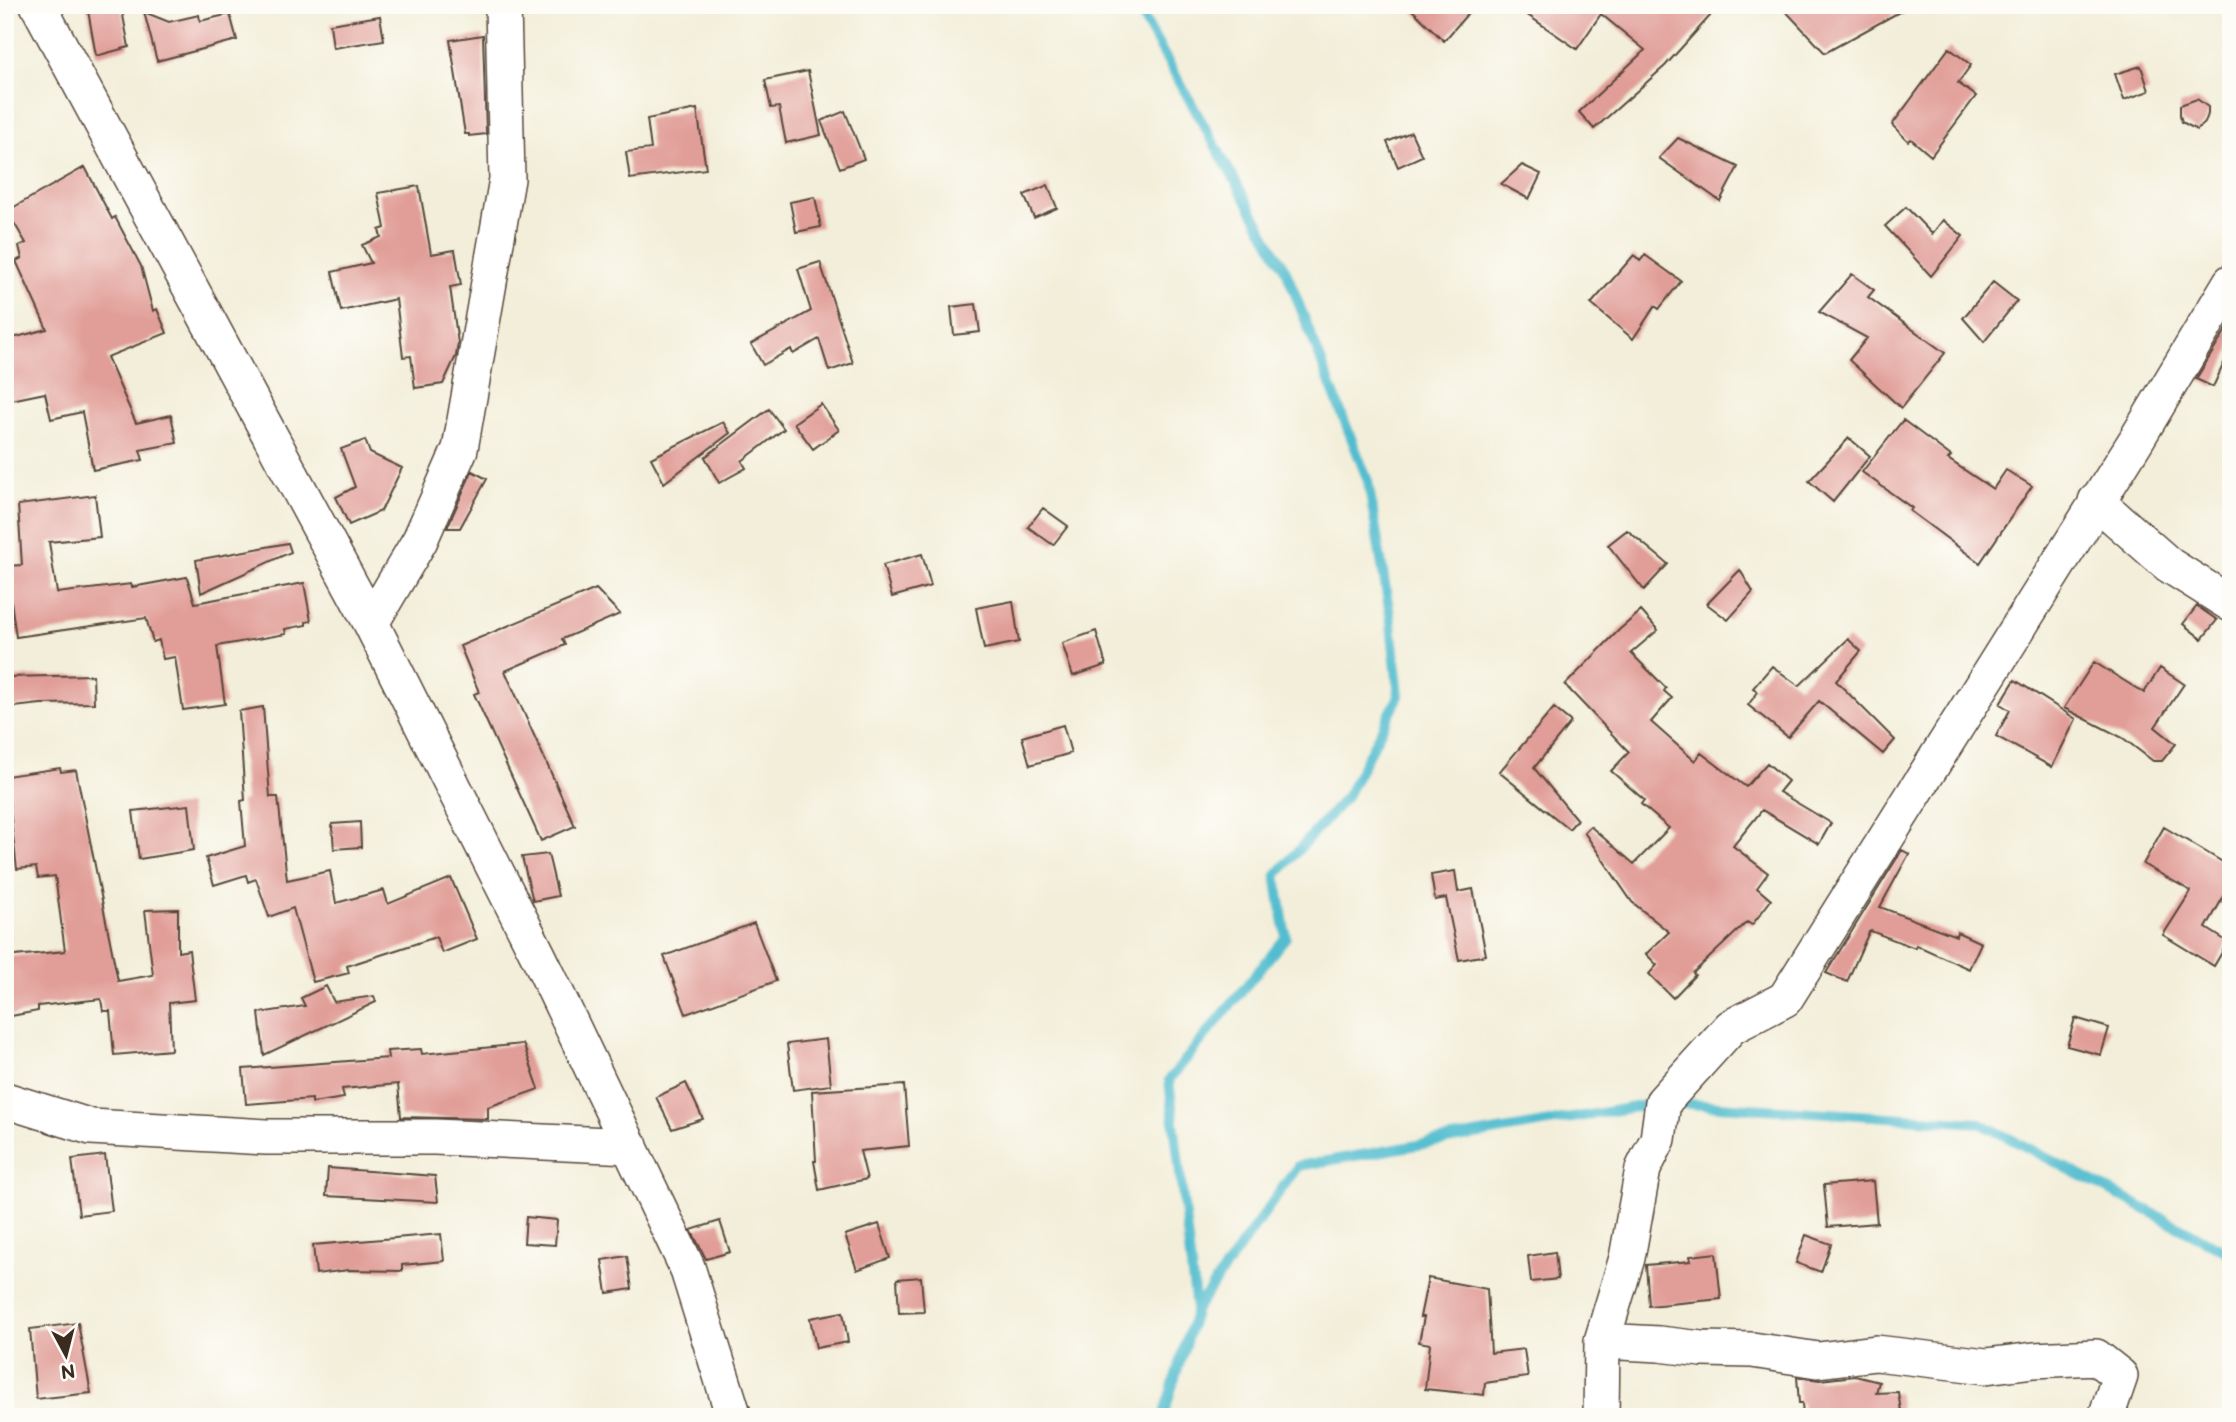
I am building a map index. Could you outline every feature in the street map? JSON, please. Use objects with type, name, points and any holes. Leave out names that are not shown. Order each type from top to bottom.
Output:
[{"type":"street","points":[[38,5],[371,623],[540,959],[687,1267],[732,1416]]},
{"type":"street","points":[[371,623],[420,540],[460,449],[507,179],[503,5]]},
{"type":"street","points":[[1601,1417],[1602,1341],[1627,1258],[1643,1169],[1658,1139],[1663,1102],[1731,1027],[1785,999],[2135,442],[2231,282]]},
{"type":"street","points":[[2096,501],[2169,565],[2231,604]]},
{"type":"street","points":[[5,1100],[91,1126],[266,1137],[435,1137],[630,1146]]},
{"type":"street","points":[[1602,1341],[1752,1350],[1818,1360],[1876,1353],[1986,1366],[2096,1357],[2120,1376],[2106,1417]]},
{"type":"path","points":[[339,8],[358,5]]},
{"type":"building","points":[[87,5],[121,5],[129,47],[96,56]]},
{"type":"building","points":[[1407,5],[1475,5],[1444,41]]},
{"type":"building","points":[[1513,5],[1720,5],[1665,66],[1594,129],[1579,112],[1645,50],[1601,14],[1577,49]]},
{"type":"building","points":[[1780,5],[1912,5],[1825,53]]},
{"type":"building","points":[[144,12],[169,22],[199,15],[200,21],[230,14],[237,40],[157,61]]},
{"type":"building","points":[[380,16],[384,40],[333,48],[330,24]]},
{"type":"building","points":[[483,35],[486,134],[469,136],[465,134],[450,40]]},
{"type":"building","points":[[1949,48],[1971,65],[1958,83],[1976,96],[1931,156],[1911,139],[1908,141],[1892,125]]},
{"type":"building","points":[[2141,66],[2149,91],[2124,100],[2115,74]]},
{"type":"building","points":[[808,71],[821,135],[786,143],[779,107],[771,108],[765,80]]},
{"type":"building","points":[[2197,99],[2208,107],[2208,114],[2205,123],[2197,130],[2182,122],[2180,105]]},
{"type":"building","points":[[697,109],[706,169],[630,179],[626,152],[651,149],[647,119]]},
{"type":"building","points":[[845,111],[864,159],[840,168],[821,121]]},
{"type":"building","points":[[1411,132],[1422,156],[1398,167],[1387,142]]},
{"type":"building","points":[[1678,138],[1738,167],[1720,201],[1659,158]]},
{"type":"building","points":[[1522,165],[1541,174],[1529,199],[1501,184]]},
{"type":"building","points":[[85,167],[112,219],[115,217],[141,266],[153,311],[157,309],[167,333],[107,357],[136,423],[171,415],[177,443],[140,450],[143,460],[93,470],[82,412],[51,419],[45,393],[11,400],[5,372],[5,340],[47,329],[16,261],[22,258],[19,246],[26,243],[7,211]]},
{"type":"building","points":[[1048,185],[1057,208],[1034,218],[1024,195]]},
{"type":"building","points":[[419,186],[431,254],[455,250],[461,285],[450,287],[458,343],[456,356],[443,384],[415,388],[411,356],[403,357],[396,299],[341,311],[332,272],[371,263],[362,245],[381,237],[379,230],[385,228],[378,193]]},
{"type":"building","points":[[815,197],[821,227],[796,232],[790,202]]},
{"type":"building","points":[[1906,207],[1932,234],[1943,220],[1963,236],[1931,276],[1885,226]]},
{"type":"building","points":[[1634,255],[1640,261],[1645,255],[1681,281],[1659,309],[1655,306],[1633,339],[1591,304]]},
{"type":"building","points":[[820,262],[853,363],[829,371],[819,339],[793,354],[791,349],[763,365],[751,344],[811,311],[798,269]]},
{"type":"building","points":[[1852,274],[1874,290],[1868,297],[1945,353],[1901,408],[1849,360],[1867,338],[1819,312]]},
{"type":"building","points":[[1993,282],[2017,301],[1984,342],[1963,318]]},
{"type":"building","points":[[976,304],[980,332],[954,335],[951,307]]},
{"type":"building","points":[[2231,322],[2231,348],[2213,387],[2196,379]]},
{"type":"building","points":[[821,404],[839,430],[813,449],[794,423]]},
{"type":"building","points":[[769,409],[784,429],[742,461],[746,468],[719,483],[705,457]]},
{"type":"building","points":[[1903,420],[1951,456],[1948,459],[1993,489],[2006,470],[2032,486],[1980,563],[1862,472]]},
{"type":"building","points":[[723,422],[730,433],[664,483],[651,458]]},
{"type":"building","points":[[1849,438],[1870,456],[1833,502],[1809,481]]},
{"type":"building","points":[[365,440],[370,453],[402,468],[381,511],[349,525],[336,497],[355,487],[341,449]]},
{"type":"building","points":[[472,471],[487,479],[460,528],[447,528]]},
{"type":"building","points":[[95,495],[100,537],[49,542],[57,593],[131,584],[132,587],[187,577],[195,603],[304,583],[311,621],[306,622],[306,625],[285,629],[286,634],[217,646],[225,704],[183,710],[175,657],[163,659],[159,640],[153,642],[146,618],[16,637],[6,566],[22,565],[18,505]]},
{"type":"building","points":[[1043,508],[1068,526],[1053,545],[1028,527]]},
{"type":"building","points":[[1627,530],[1668,564],[1644,590],[1608,545]]},
{"type":"building","points":[[288,543],[291,552],[201,593],[196,560]]},
{"type":"building","points":[[922,554],[931,586],[892,597],[883,565]]},
{"type":"building","points":[[1740,570],[1753,592],[1728,620],[1707,604]]},
{"type":"building","points":[[596,589],[620,614],[562,639],[565,645],[505,671],[575,826],[541,841],[474,694],[479,692],[460,646]]},
{"type":"building","points":[[1013,601],[1019,642],[984,649],[976,608]]},
{"type":"building","points":[[2197,606],[2217,620],[2202,639],[2183,624]]},
{"type":"building","points":[[1641,611],[1658,630],[1631,653],[1666,688],[1664,691],[1672,698],[1651,722],[1695,761],[1701,753],[1746,787],[1767,763],[1788,781],[1779,792],[1831,823],[1819,844],[1762,810],[1733,846],[1768,873],[1757,888],[1771,900],[1752,925],[1747,922],[1693,973],[1695,975],[1673,998],[1649,974],[1657,965],[1646,954],[1669,932],[1632,902],[1584,832],[1590,826],[1634,864],[1669,828],[1641,804],[1644,800],[1611,771],[1629,752],[1565,685]]},
{"type":"building","points":[[1096,631],[1106,665],[1073,676],[1062,643]]},
{"type":"building","points":[[1848,639],[1861,651],[1836,681],[1895,740],[1883,754],[1819,701],[1788,737],[1748,705],[1758,692],[1753,688],[1772,666],[1799,686]]},
{"type":"building","points":[[2094,662],[2144,693],[2160,668],[2184,684],[2155,727],[2176,744],[2162,761],[2153,761],[2123,738],[2064,708]]},
{"type":"building","points":[[93,675],[94,703],[5,708],[5,680],[10,679],[9,677]]},
{"type":"building","points":[[2015,680],[2076,719],[2052,767],[1996,736],[2010,710],[2000,704]]},
{"type":"building","points":[[263,707],[270,797],[278,797],[287,880],[330,871],[336,903],[384,890],[388,904],[451,878],[477,939],[442,953],[436,937],[347,966],[349,973],[313,982],[293,908],[269,917],[256,879],[248,882],[246,875],[214,885],[206,858],[245,846],[239,711]]},
{"type":"building","points":[[1554,708],[1571,722],[1534,768],[1577,820],[1569,829],[1499,772]]},
{"type":"building","points":[[1063,725],[1071,753],[1030,765],[1022,737]]},
{"type":"building","points":[[60,768],[61,772],[76,770],[118,981],[153,975],[145,910],[178,909],[178,952],[189,950],[195,1000],[169,1003],[171,1050],[114,1055],[110,1011],[103,1011],[101,999],[38,1006],[38,1011],[11,1016],[5,983],[5,957],[65,951],[55,876],[38,878],[36,867],[17,869],[6,776]]},
{"type":"building","points":[[189,805],[194,850],[139,859],[133,811]]},
{"type":"building","points":[[360,822],[361,847],[334,849],[332,824]]},
{"type":"building","points":[[2164,827],[2231,867],[2231,883],[2206,928],[2228,942],[2214,966],[2163,935],[2191,891],[2143,864]]},
{"type":"building","points":[[1902,850],[1909,854],[1880,907],[1956,936],[1957,932],[1981,943],[1969,969],[1916,945],[1915,948],[1871,931],[1847,982],[1826,973]]},
{"type":"building","points":[[548,854],[558,896],[533,901],[522,857]]},
{"type":"building","points":[[1455,871],[1458,892],[1473,889],[1486,955],[1459,960],[1446,898],[1435,900],[1431,875]]},
{"type":"building","points":[[754,923],[776,981],[686,1014],[664,956]]},
{"type":"building","points":[[326,986],[334,1002],[374,996],[376,1002],[264,1055],[259,1013],[305,1006],[301,998]]},
{"type":"building","points":[[2075,1018],[2109,1028],[2101,1055],[2067,1046]]},
{"type":"building","points":[[826,1039],[831,1085],[793,1090],[787,1044]]},
{"type":"building","points":[[522,1044],[539,1089],[488,1107],[488,1119],[401,1117],[398,1084],[342,1089],[344,1098],[312,1103],[312,1099],[246,1104],[243,1069],[388,1058],[387,1051],[421,1049],[422,1054]]},
{"type":"building","points":[[686,1083],[703,1119],[672,1129],[656,1097]]},
{"type":"building","points":[[904,1085],[909,1146],[860,1151],[867,1179],[819,1190],[814,1161],[812,1091]]},
{"type":"building","points":[[105,1155],[112,1211],[79,1215],[72,1159]]},
{"type":"building","points":[[328,1168],[435,1176],[438,1202],[326,1196]]},
{"type":"building","points":[[1873,1181],[1877,1223],[1828,1227],[1824,1185]]},
{"type":"building","points":[[526,1217],[557,1220],[555,1245],[524,1243]]},
{"type":"building","points":[[720,1221],[730,1252],[706,1259],[691,1230]]},
{"type":"building","points":[[879,1224],[890,1258],[857,1270],[845,1235]]},
{"type":"building","points":[[441,1234],[444,1261],[402,1265],[402,1271],[349,1270],[316,1274],[313,1245]]},
{"type":"building","points":[[1806,1235],[1831,1244],[1821,1272],[1796,1263]]},
{"type":"building","points":[[1555,1252],[1558,1279],[1531,1282],[1528,1256]]},
{"type":"building","points":[[1716,1253],[1721,1299],[1649,1306],[1646,1265],[1691,1261],[1690,1256]]},
{"type":"building","points":[[627,1256],[632,1289],[607,1293],[602,1260]]},
{"type":"building","points":[[921,1277],[924,1312],[899,1313],[897,1279]]},
{"type":"building","points":[[1428,1278],[1487,1289],[1491,1353],[1524,1349],[1528,1377],[1485,1383],[1484,1395],[1425,1389],[1430,1344],[1419,1342],[1424,1317],[1420,1317]]},
{"type":"building","points":[[843,1312],[848,1342],[816,1348],[810,1318]]},
{"type":"building","points":[[78,1323],[91,1393],[36,1399],[30,1329]]},
{"type":"building","points":[[1855,1376],[1879,1382],[1876,1393],[1898,1392],[1902,1417],[1803,1417],[1797,1377],[1820,1380]]},
{"type":"waterway","points":[[1136,5],[1286,271],[1368,481],[1390,615],[1399,696],[1347,796],[1276,875],[1286,937],[1169,1080],[1196,1309]]},
{"type":"waterway","points":[[1163,1417],[1196,1309],[1298,1166],[1658,1103]]},
{"type":"waterway","points":[[1673,1103],[1980,1123],[2231,1254]]}]
